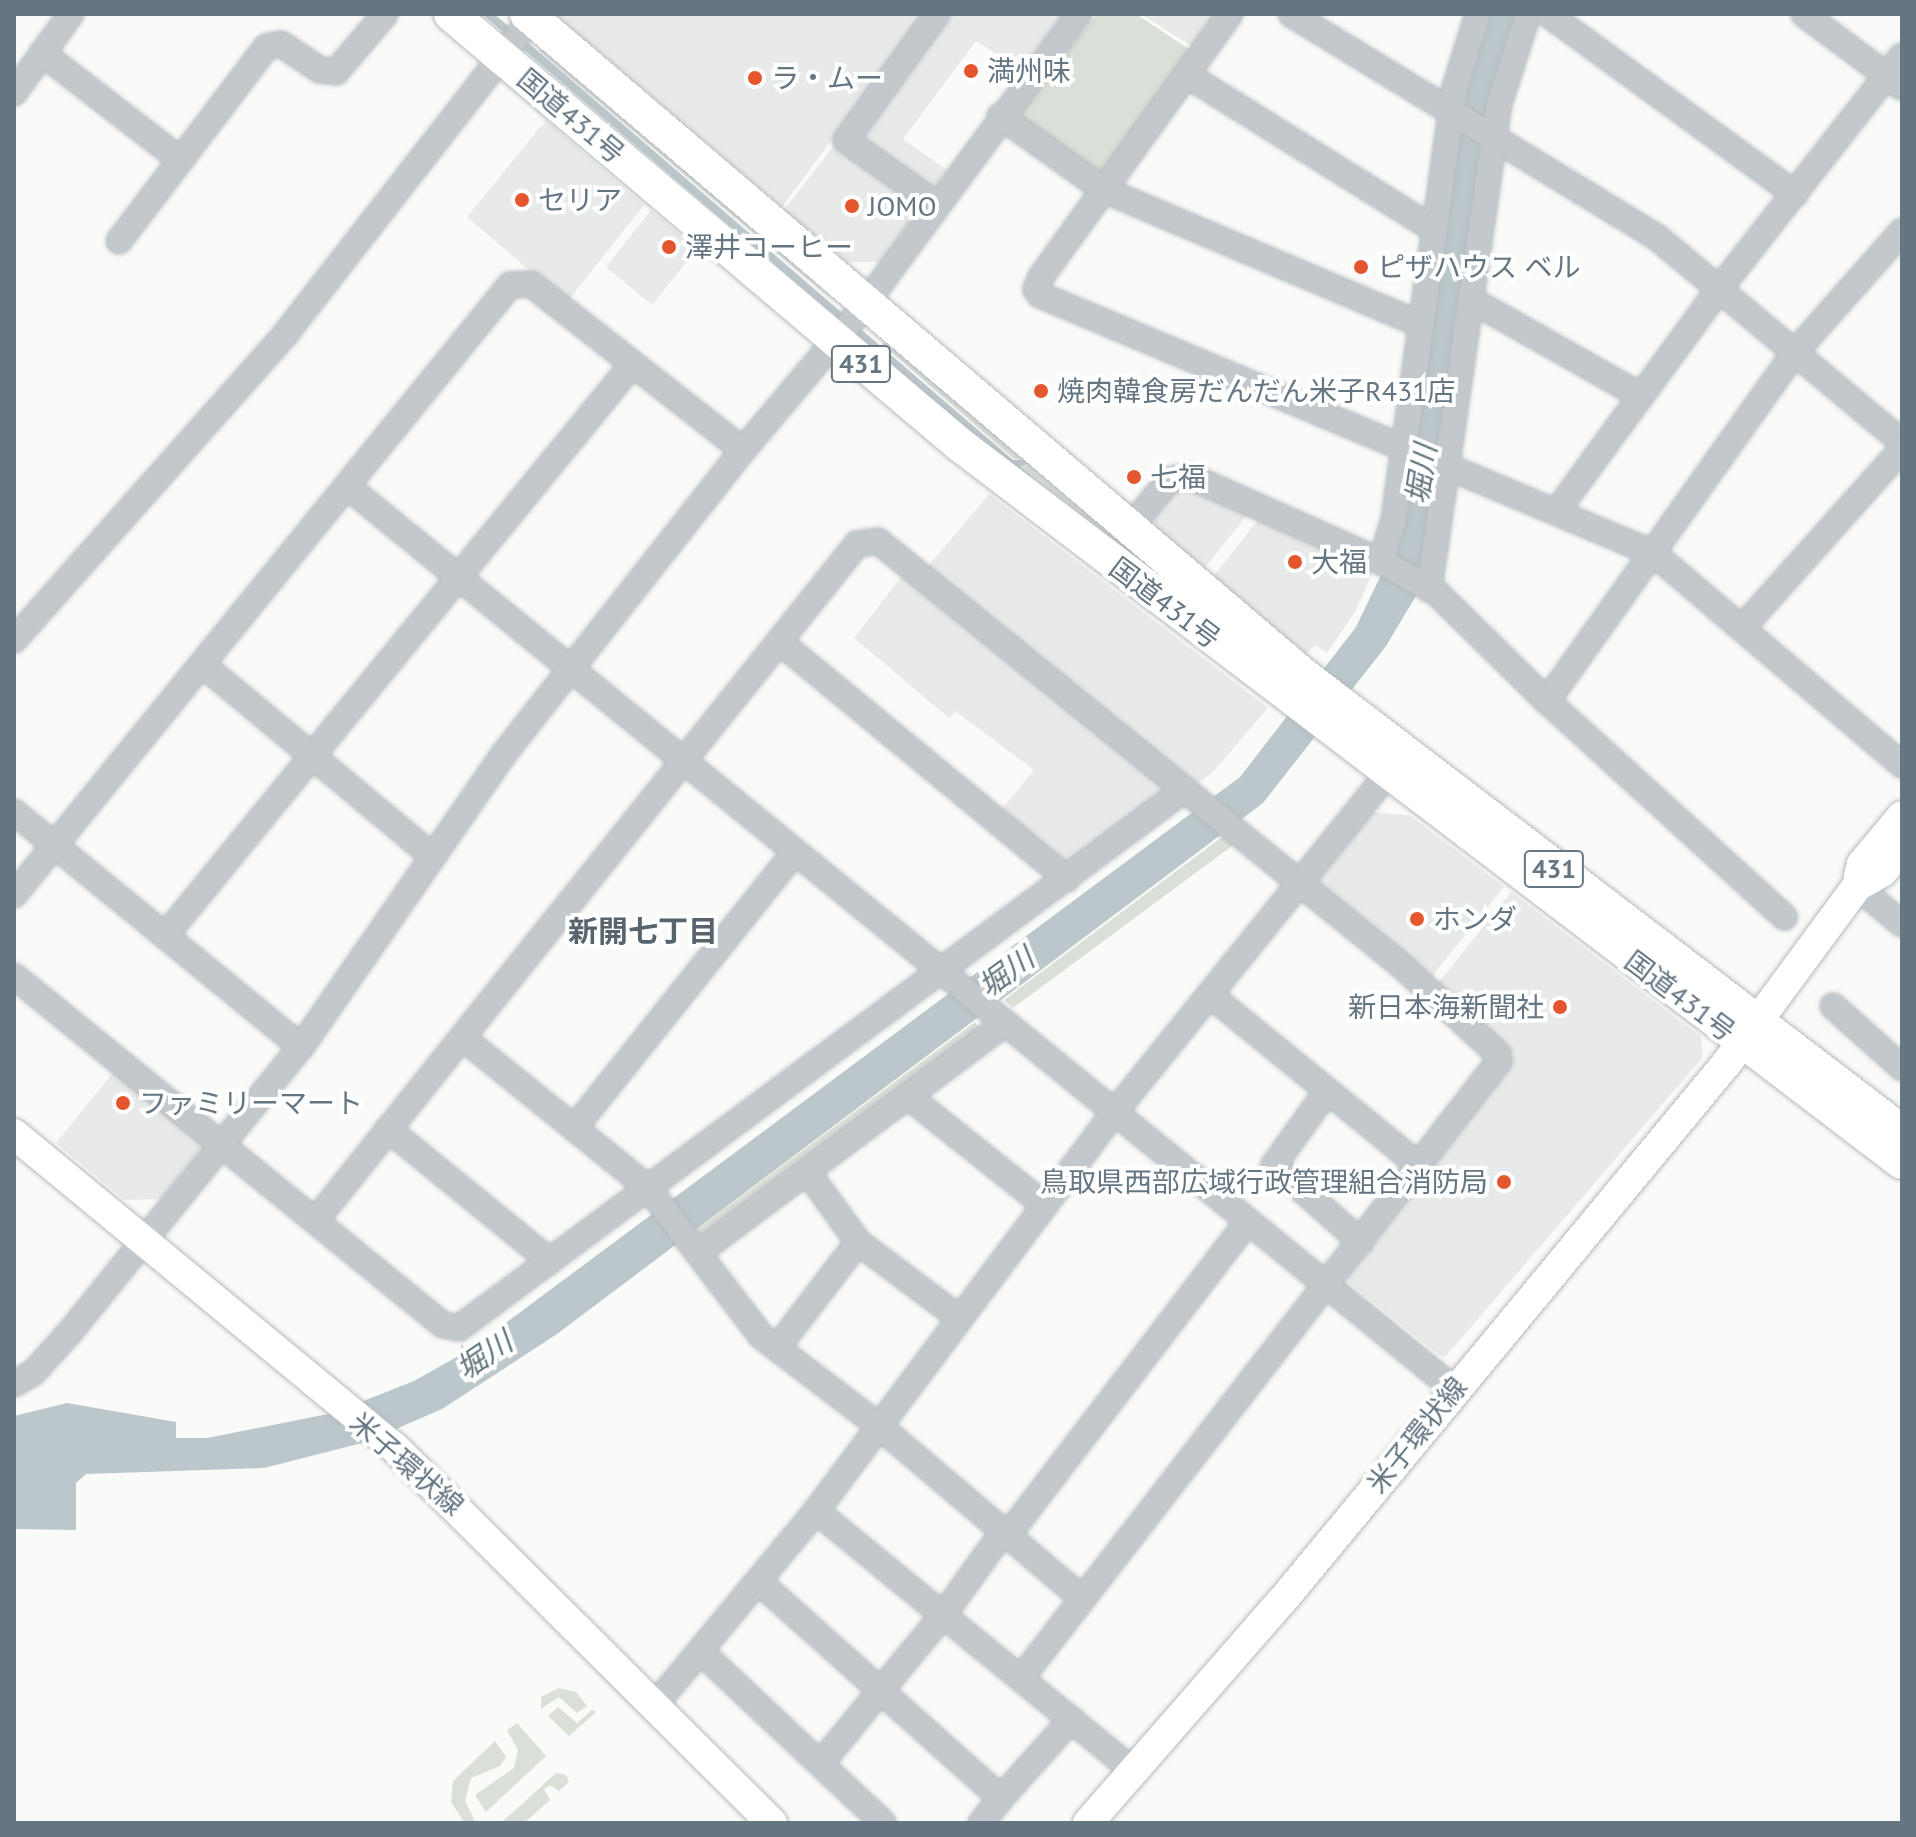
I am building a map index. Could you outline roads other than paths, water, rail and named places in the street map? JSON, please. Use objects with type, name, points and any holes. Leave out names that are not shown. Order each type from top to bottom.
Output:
[{"type":"highway","name":"国道431号","points":[[451,14],[504,54],[959,444],[1294,685],[1749,1032],[1902,1162]]},
{"type":"highway","name":"国道431号","points":[[530,18],[863,307],[1128,530],[1294,685]]},
{"type":"highway","name":"国道431号","points":[[1345,724],[1388,774],[1749,1032],[1902,1132]]},
{"type":"main road","points":[[1857,886],[1862,864],[1902,816]]},
{"type":"main road","points":[[1857,886],[1882,872],[1902,850]]},
{"type":"main road","name":"米子環状線","points":[[1088,1823],[1282,1601],[1749,1032],[1857,886]]},
{"type":"main road","name":"米子環状線","points":[[14,1134],[394,1447],[772,1823]]},
{"type":"street","points":[[14,93],[71,14]]},
{"type":"street","points":[[119,241],[266,47],[281,44],[320,70],[336,72],[385,14]]},
{"type":"street","points":[[937,14],[846,140],[937,205]]},
{"type":"street","points":[[14,1384],[34,1372],[146,1241],[301,1047],[371,953],[432,856],[572,669],[743,450],[863,307],[1000,116],[1079,14]]},
{"type":"street","points":[[1230,14],[1036,284],[1040,295],[1403,451],[1653,553],[1902,765]]},
{"type":"street","points":[[1291,14],[1451,109],[1659,239],[1902,442]]},
{"type":"street","points":[[1382,562],[1394,519],[1451,109],[1478,14]]},
{"type":"street","points":[[1427,587],[1449,470],[1499,104],[1528,14]]},
{"type":"street","points":[[1548,14],[1795,194]]},
{"type":"street","points":[[1811,16],[1894,82]]},
{"type":"street","points":[[14,640],[287,332],[530,18]]},
{"type":"street","points":[[42,53],[179,159]]},
{"type":"street","points":[[1556,512],[1720,288],[1795,194],[1894,82],[1902,56]]},
{"type":"street","points":[[1187,75],[1435,230]]},
{"type":"street","points":[[1000,116],[1104,190],[1422,325]]},
{"type":"street","points":[[1547,701],[1796,351],[1902,231]]},
{"type":"street","points":[[14,895],[510,285],[519,281],[531,284],[631,366],[743,450]]},
{"type":"street","points":[[1473,301],[1641,396]]},
{"type":"street","points":[[165,936],[313,759],[456,577],[631,366]]},
{"type":"street","points":[[1743,627],[1902,449]]},
{"type":"street","points":[[1128,530],[1169,480],[1184,474],[1382,562],[1427,587],[1784,917]]},
{"type":"street","points":[[348,487],[1455,1390]]},
{"type":"street","points":[[316,1220],[682,761],[781,643],[857,544],[878,541],[1302,884],[1498,1054],[1496,1069],[1022,1677]]},
{"type":"street","points":[[781,643],[1067,879]]},
{"type":"street","points":[[203,665],[432,856]]},
{"type":"street","points":[[655,1705],[816,1511],[1043,1204],[1388,774]]},
{"type":"street","points":[[14,976],[452,1328],[466,1325],[550,1261],[654,1196],[950,976],[1067,879],[1191,795]]},
{"type":"street","points":[[14,812],[301,1047]]},
{"type":"street","points":[[576,1126],[794,853]]},
{"type":"street","points":[[1857,886],[1902,924]]},
{"type":"street","points":[[1210,995],[1420,1166]]},
{"type":"street","points":[[1833,1006],[1902,1068]]},
{"type":"street","points":[[692,1245],[809,1174],[1002,1020]]},
{"type":"street","points":[[463,1038],[576,1126],[654,1196],[761,1336],[879,1426],[1082,1598]]},
{"type":"street","points":[[1327,1091],[1274,1165],[1361,1242]]},
{"type":"street","points":[[909,1097],[1043,1204]]},
{"type":"street","points":[[388,1129],[550,1261]]},
{"type":"street","points":[[809,1174],[858,1242],[958,1317]]},
{"type":"street","points":[[821,1763],[944,1614],[1247,1222]]},
{"type":"street","points":[[777,1348],[858,1242]]},
{"type":"street","points":[[816,1511],[1134,1771]]},
{"type":"street","points":[[758,1581],[1001,1798]]},
{"type":"street","points":[[700,1651],[883,1823]]},
{"type":"street","points":[[981,1823],[1072,1719]]},
{"type":"water","points":[[482,14],[494,14],[1013,460],[1028,459],[1030,463],[1020,467],[1089,522],[997,454]]},
{"type":"water","name":"堀川","points":[[1484,14],[1518,14],[1426,579],[1386,646],[1263,803],[557,1334],[442,1409],[366,1442],[264,1468],[86,1474],[76,1483],[76,1530],[14,1529],[14,1416],[67,1403],[176,1422],[176,1438],[207,1438],[333,1413],[414,1381],[462,1354],[461,1344],[468,1351],[1240,777],[1356,627],[1381,575],[1453,140]]},
{"type":"place","name":"満州味","points":[[971,71]]},
{"type":"place","name":"ラ・ムー","points":[[755,78]]},
{"type":"place","name":"セリア","points":[[522,200]]},
{"type":"place","name":"JOMO","points":[[852,206]]},
{"type":"place","name":"澤井コーヒー","points":[[669,247]]},
{"type":"place","name":"ピザハウス ベル","points":[[1361,267]]},
{"type":"place","name":"焼肉韓食房だんだん米子R431店","points":[[1041,391]]},
{"type":"place","name":"七福","points":[[1134,477]]},
{"type":"place","name":"大福","points":[[1295,562]]},
{"type":"place","name":"ホンダ","points":[[1417,919]]},
{"type":"place","name":"新日本海新聞社","points":[[1560,1007]]},
{"type":"place","name":"ファミリーマート","points":[[123,1103]]},
{"type":"place","name":"鳥取県西部広域行政管理組合消防局","points":[[1504,1182]]},
{"type":"district","name":"新開七丁目","points":[[643,931]]}]
